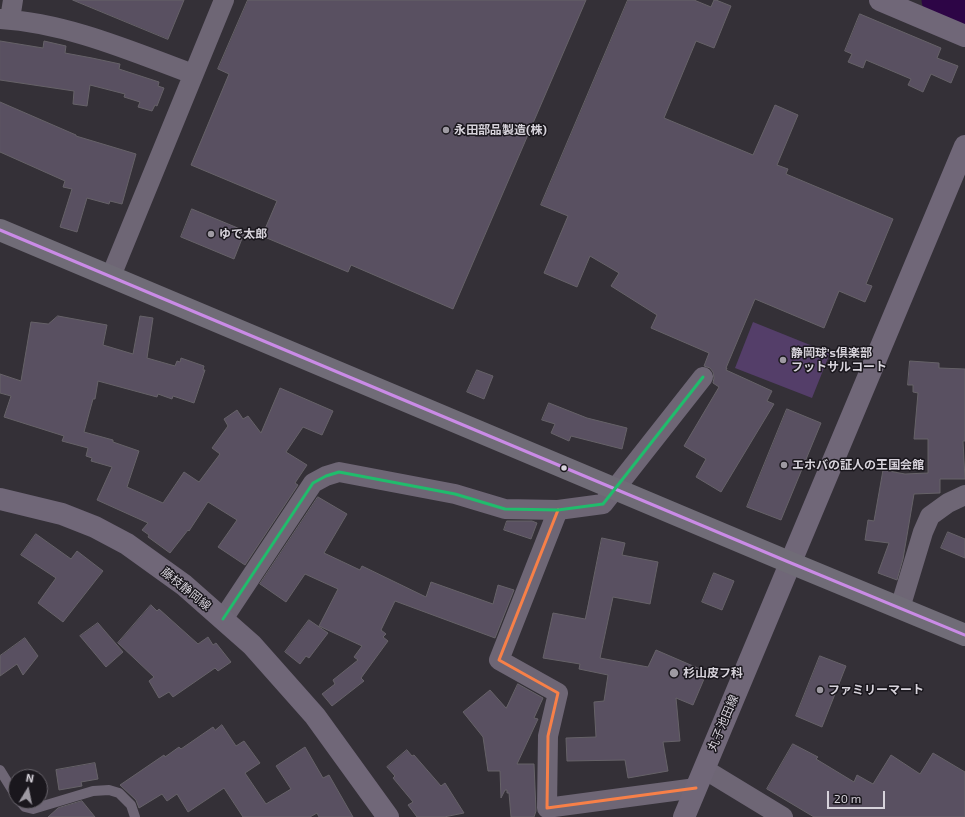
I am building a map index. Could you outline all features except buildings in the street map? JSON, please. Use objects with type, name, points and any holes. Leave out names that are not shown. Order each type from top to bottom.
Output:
[{"type":"highway","points":[[0,230],[965,635]]},
{"type":"street","points":[[13,0],[5,19],[89,35],[193,74]]},
{"type":"street","points":[[111,276],[224,0]]},
{"type":"street","points":[[880,0],[965,36]]},
{"type":"street","name":"丸子池田線","points":[[684,817],[965,146]]},
{"type":"street","points":[[223,619],[313,483],[326,476],[339,472],[454,494],[505,509],[558,510],[602,504],[703,377]]},
{"type":"street","points":[[900,608],[923,532],[930,516],[948,503],[965,495]]},
{"type":"street","name":"藤枝静岡線","points":[[0,500],[62,514],[95,527],[127,544],[184,585],[252,645],[315,716],[388,817]]},
{"type":"street","points":[[558,510],[499,660],[558,693],[548,736],[547,808],[700,778],[783,817]]},
{"type":"lane","points":[[0,770],[8,783]]},
{"type":"lane","points":[[48,804],[93,791],[109,790],[119,793],[131,805],[135,817]]},
{"type":"shaded area","name":"静岡球's倶楽部 フットサルコート","points":[[753,322],[830,353],[812,398],[735,368]]},
{"type":"waterway","points":[[939,0],[965,11]]},
{"type":"transit line","points":[[0,230],[965,635]]},
{"type":"transit line","points":[[223,619],[313,483],[326,476],[339,472],[455,494],[505,509],[558,510],[603,504],[703,377]]},
{"type":"transit line","points":[[558,510],[499,660],[558,693],[548,736],[547,808],[696,788]]},
{"type":"place","name":"永田部品製造(株)","points":[[446,130]]},
{"type":"place","name":"ゆで太郎","points":[[211,234]]},
{"type":"place","name":"静岡球's倶楽部 フットサルコート","points":[[783,360]]},
{"type":"place","name":"エホバの証人の王国会館","points":[[784,465]]},
{"type":"place","name":"杉山皮フ科","points":[[674,673]]},
{"type":"place","name":"ファミリーマート","points":[[820,690]]}]
